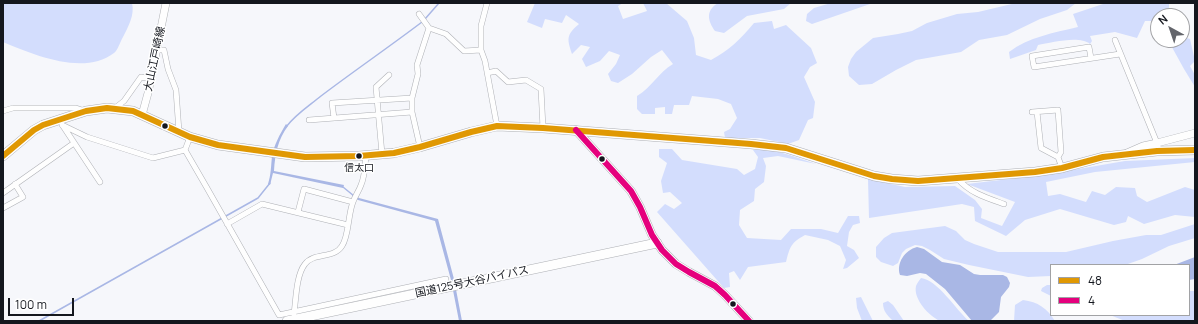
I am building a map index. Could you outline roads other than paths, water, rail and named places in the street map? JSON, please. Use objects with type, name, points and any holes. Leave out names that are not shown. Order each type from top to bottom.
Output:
[{"type":"highway","points":[[3,156],[34,130],[43,125],[61,122],[86,111],[98,108],[130,110],[142,114],[190,137],[218,145],[282,155],[315,158],[382,154],[404,151],[497,126],[576,130],[786,148],[874,176],[892,179],[925,181],[1035,172],[1062,168],[1103,157],[1127,154],[1157,147],[1195,150]]},
{"type":"highway","name":"国道125号大谷バイパス","points":[[292,318],[657,243]]},
{"type":"main road","name":"大山江戸崎線","points":[[142,114],[151,79],[166,3]]},
{"type":"main road","points":[[576,130],[631,191],[640,207],[652,235],[662,250],[676,264],[714,286],[725,295],[749,321]]},
{"type":"main road","points":[[1157,147],[1195,133]]},
{"type":"street","points":[[487,3],[481,26],[481,50],[485,61],[497,126]]},
{"type":"street","points":[[419,14],[429,28],[446,34],[464,51],[481,50]]},
{"type":"street","points":[[420,147],[412,112],[412,98],[418,74],[417,64],[429,28]]},
{"type":"street","points":[[1115,40],[1157,147]]},
{"type":"street","points":[[1092,58],[1089,47],[1032,56],[1034,67],[1120,54]]},
{"type":"street","points":[[157,50],[164,50],[168,69],[176,90],[179,132]]},
{"type":"street","points":[[487,73],[496,71],[508,82],[526,80],[541,89],[543,128]]},
{"type":"street","points":[[382,154],[376,87],[389,75]]},
{"type":"street","points":[[115,108],[132,92],[141,77],[151,79]]},
{"type":"street","points":[[334,118],[332,103],[412,98]]},
{"type":"street","points":[[3,111],[13,108],[76,108],[86,111]]},
{"type":"street","points":[[1058,157],[1061,152],[1058,110],[1035,112],[1041,148],[1058,157],[1062,168]]},
{"type":"street","points":[[309,120],[412,112]]},
{"type":"street","points":[[61,122],[100,182]]},
{"type":"street","points":[[61,122],[87,137],[152,158],[185,150]]},
{"type":"street","points":[[185,150],[190,137]]},
{"type":"street","points":[[3,193],[74,143]]},
{"type":"street","points":[[185,150],[278,315],[292,318],[446,279]]},
{"type":"street","points":[[292,318],[298,282],[305,264],[312,257],[329,256],[342,248],[345,241],[353,202],[361,187],[364,177],[366,155]]},
{"type":"street","points":[[958,179],[970,190],[981,196],[1004,204]]},
{"type":"street","points":[[3,208],[23,197],[15,184]]},
{"type":"street","points":[[298,212],[304,189],[353,202]]},
{"type":"street","points":[[227,223],[262,204],[348,225]]},
{"type":"waterway","points":[[425,19],[439,3]]},
{"type":"waterway","points":[[286,127],[298,114],[321,96],[422,22]]},
{"type":"waterway","points":[[39,321],[258,198],[270,183]]},
{"type":"waterway","points":[[343,187],[354,196]]},
{"type":"place","name":"信太口","points":[[359,156]]}]
